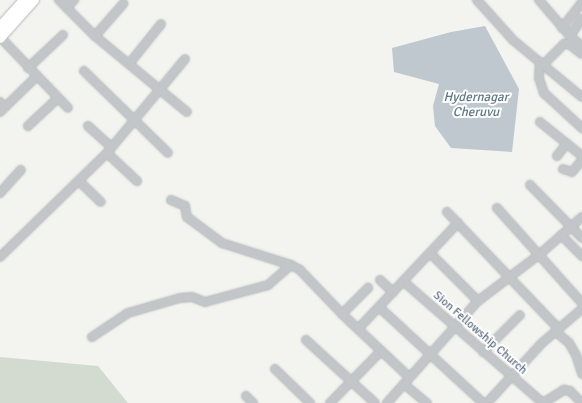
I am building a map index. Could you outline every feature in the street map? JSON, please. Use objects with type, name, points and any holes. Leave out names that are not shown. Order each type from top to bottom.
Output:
[{"type":"main road","points":[[0,27],[24,0]]},
{"type":"main road","points":[[0,38],[34,0]]},
{"type":"street","points":[[59,0],[95,36],[187,112]]},
{"type":"street","points":[[67,8],[74,0]]},
{"type":"street","points":[[477,0],[513,40],[582,97]]},
{"type":"street","points":[[539,0],[562,28],[582,46]]},
{"type":"street","points":[[562,28],[582,2]]},
{"type":"street","points":[[95,36],[123,4]]},
{"type":"street","points":[[570,36],[582,19]]},
{"type":"street","points":[[129,64],[161,24]]},
{"type":"street","points":[[28,68],[63,35]]},
{"type":"street","points":[[0,38],[36,77],[68,108]]},
{"type":"street","points":[[582,54],[568,44],[564,44],[541,63],[539,78],[544,93],[582,128]]},
{"type":"street","points":[[0,257],[109,150],[185,59]]},
{"type":"street","points":[[84,71],[168,153]]},
{"type":"street","points":[[0,112],[36,77]]},
{"type":"street","points":[[28,126],[58,98]]},
{"type":"street","points":[[540,122],[582,156]]},
{"type":"street","points":[[88,126],[137,181]]},
{"type":"street","points":[[557,156],[567,143]]},
{"type":"street","points":[[563,169],[572,172],[582,160]]},
{"type":"street","points":[[0,193],[21,170]]},
{"type":"street","points":[[79,181],[100,202]]},
{"type":"street","points":[[530,185],[582,238]]},
{"type":"street","points":[[171,200],[185,206],[187,217],[222,243],[291,265],[300,270],[342,314],[381,351],[427,403]]},
{"type":"street","points":[[497,208],[540,254],[582,303]]},
{"type":"street","points":[[447,212],[569,343],[576,356],[582,374]]},
{"type":"street","points":[[387,403],[429,354],[478,301],[540,254],[582,217]]},
{"type":"street","points":[[358,330],[403,281],[431,254],[458,223]]},
{"type":"street","points":[[562,235],[582,256]]},
{"type":"street","points":[[431,254],[478,301]]},
{"type":"street","points":[[92,337],[128,314],[180,298],[192,297],[205,302],[268,284],[291,265]]},
{"type":"street","points":[[380,280],[393,292]]},
{"type":"street","name":"Sion Fellowship Church","points":[[403,281],[511,376],[538,402]]},
{"type":"street","points":[[342,314],[368,288]]},
{"type":"street","points":[[379,306],[483,403]]},
{"type":"street","points":[[487,403],[511,376],[582,309]]},
{"type":"street","points":[[483,352],[520,315]]},
{"type":"street","points":[[306,340],[350,382],[375,403]]},
{"type":"street","points":[[330,403],[381,351]]},
{"type":"street","points":[[275,369],[310,403]]},
{"type":"street","points":[[538,402],[564,390],[570,391],[582,403]]},
{"type":"street","points":[[246,396],[253,403]]},
{"type":"shaded area","points":[[0,357],[98,366],[128,403],[0,403]]},
{"type":"water","name":"Hydernagar Cheruvu","points":[[485,26],[519,89],[512,152],[451,148],[435,126],[433,106],[439,84],[394,72],[392,48],[451,32]]}]
